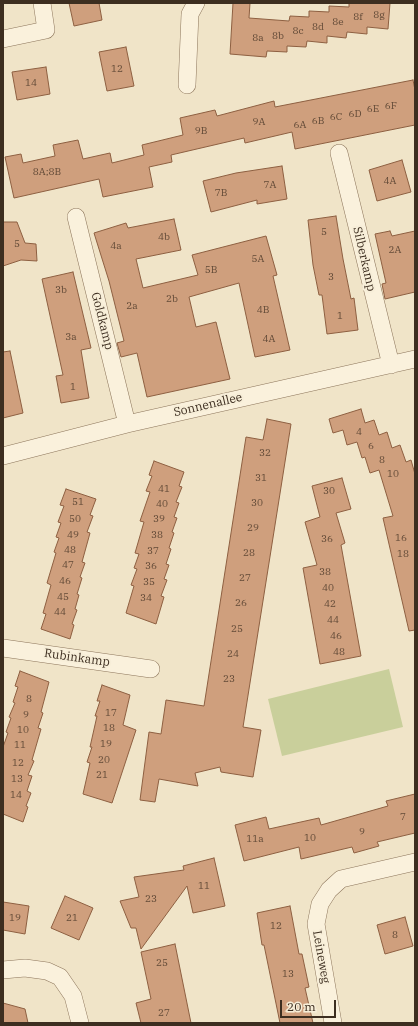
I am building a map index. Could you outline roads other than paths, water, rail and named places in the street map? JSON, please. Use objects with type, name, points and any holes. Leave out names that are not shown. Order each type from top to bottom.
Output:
[{"type":"street","points":[[3,39],[46,30],[42,3]]},
{"type":"street","points":[[187,85],[190,14],[196,3]]},
{"type":"street","name":"Silberkamp","points":[[339,153],[391,366]]},
{"type":"street","name":"Goldkamp","points":[[76,217],[127,424]]},
{"type":"street","name":"Sonnenallee","points":[[3,456],[127,424],[311,381],[391,366],[415,359]]},
{"type":"street","name":"Rubinkamp","points":[[3,648],[151,669]]},
{"type":"street","name":"Leineweg","points":[[333,1023],[316,924],[320,904],[328,890],[341,879],[415,862]]},
{"type":"street","points":[[3,970],[32,969],[47,971],[60,977],[73,996],[80,1023]]}]
